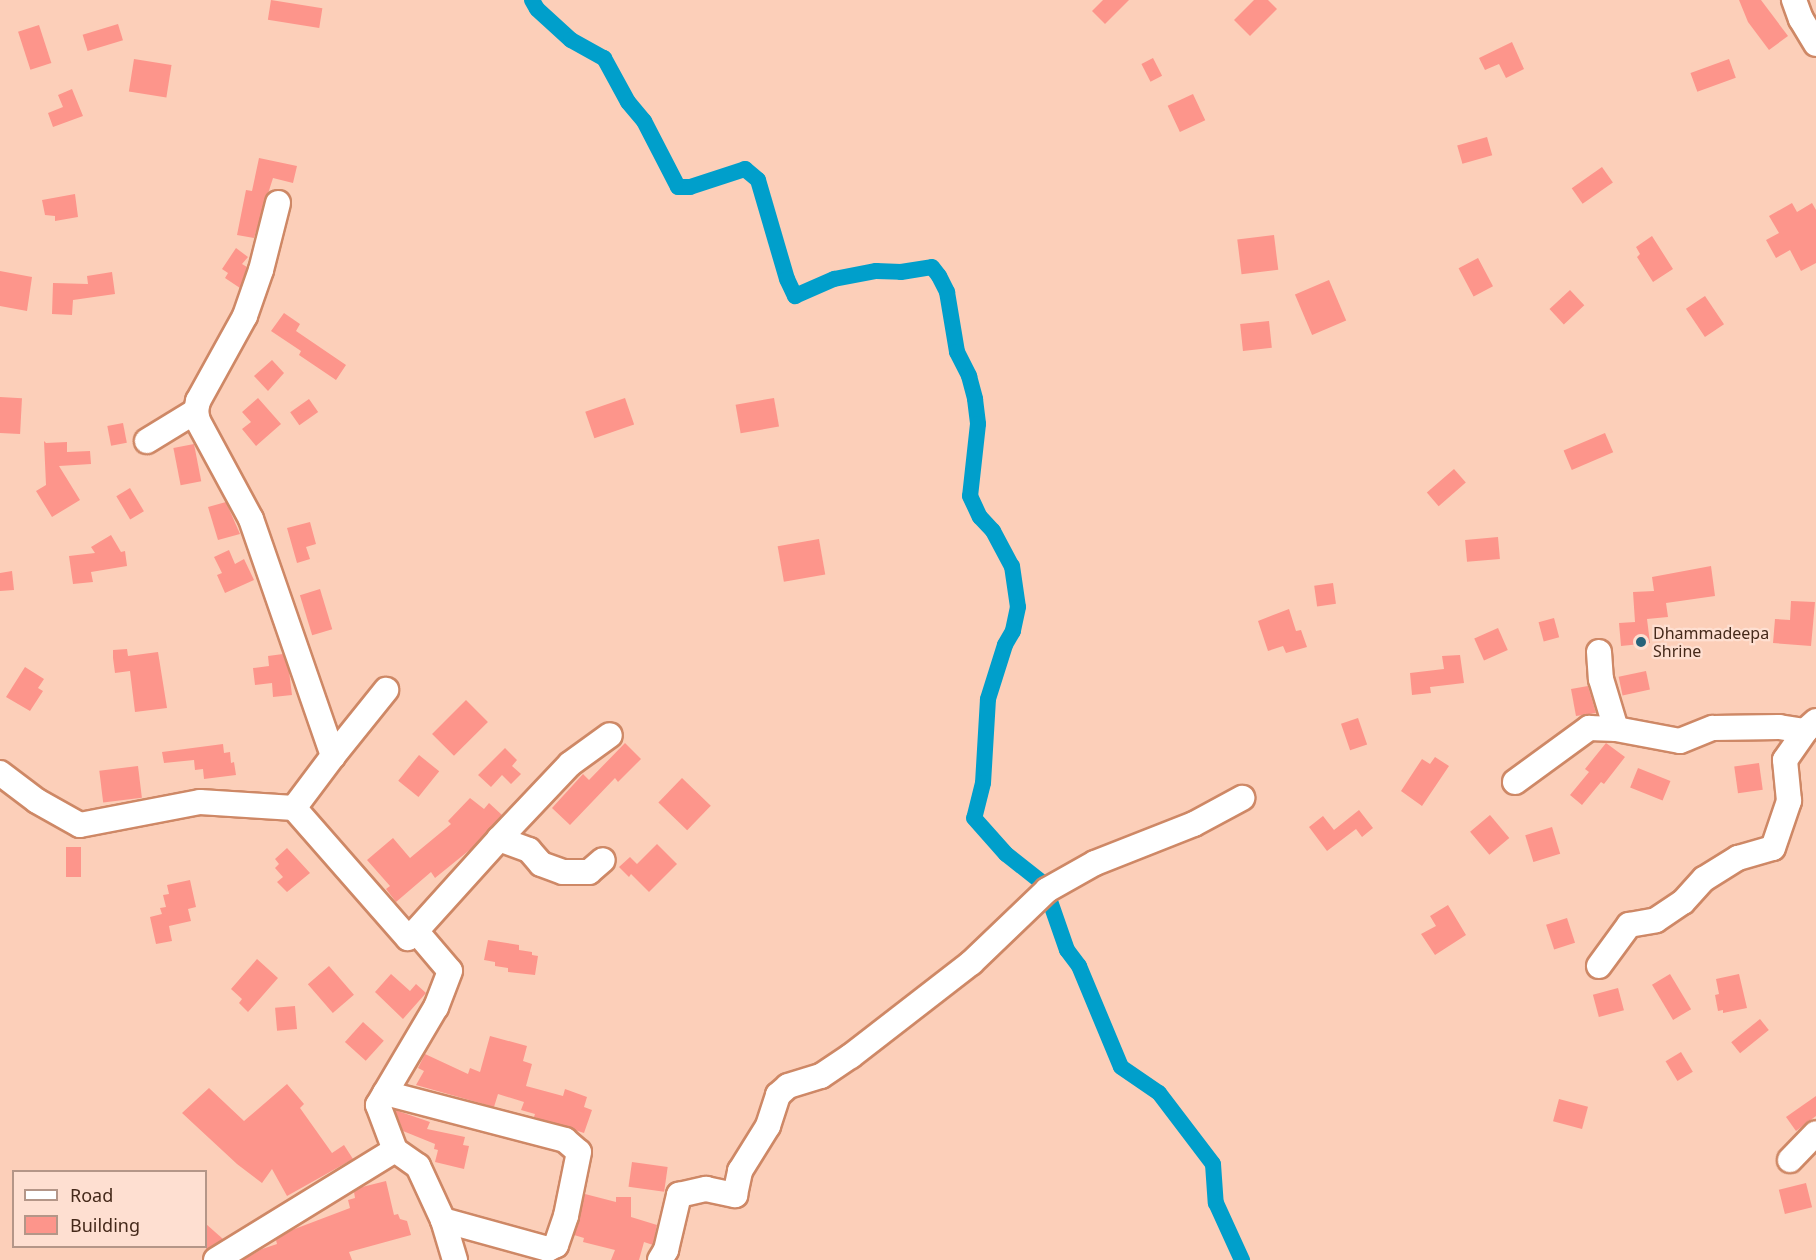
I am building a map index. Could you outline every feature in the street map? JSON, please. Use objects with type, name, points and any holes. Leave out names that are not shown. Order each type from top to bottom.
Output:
[{"type":"street","points":[[1804,12],[1816,44]]},
{"type":"street","points":[[278,203],[261,270],[244,316],[198,401],[196,411],[198,421],[251,519],[333,756]]},
{"type":"street","points":[[147,441],[196,411]]},
{"type":"street","points":[[1599,652],[1600,679],[1616,729]]},
{"type":"street","points":[[294,808],[386,690]]},
{"type":"street","points":[[1515,782],[1589,728],[1616,729],[1680,741],[1713,728],[1810,726]]},
{"type":"street","points":[[1599,966],[1629,925],[1656,920],[1683,902],[1704,879],[1738,858],[1773,848],[1789,801],[1785,760],[1810,726]]},
{"type":"street","points":[[0,772],[37,801],[80,825],[200,802],[294,808],[408,938],[570,764],[610,735]]},
{"type":"street","points":[[660,1260],[666,1250],[679,1195],[706,1189],[735,1195],[740,1171],[768,1126],[778,1095],[788,1086],[821,1076],[851,1056],[971,963],[1047,890],[1095,863],[1194,824],[1242,798]]},
{"type":"street","points":[[499,839],[529,850],[541,864],[563,872],[589,872],[603,860]]},
{"type":"street","points":[[416,931],[450,971],[436,1007],[378,1105],[395,1150],[418,1166],[443,1220],[454,1260]]},
{"type":"street","points":[[385,1093],[565,1140],[579,1152],[566,1216],[556,1245],[548,1249],[443,1220]]},
{"type":"street","points":[[1790,1160],[1816,1133]]},
{"type":"street","points":[[216,1260],[395,1150]]},
{"type":"building","points":[[271,0],[322,8],[319,28],[268,20]]},
{"type":"building","points":[[1103,0],[1129,0],[1105,24],[1092,11]]},
{"type":"building","points":[[1254,0],[1268,0],[1277,9],[1250,36],[1234,20]]},
{"type":"building","points":[[1739,0],[1761,0],[1788,36],[1769,50],[1748,22]]},
{"type":"building","points":[[118,24],[123,40],[88,51],[83,35]]},
{"type":"building","points":[[39,25],[51,63],[30,70],[18,32]]},
{"type":"building","points":[[1512,42],[1524,69],[1506,78],[1499,64],[1485,70],[1479,58]]},
{"type":"building","points":[[1153,58],[1162,76],[1150,82],[1141,64]]},
{"type":"building","points":[[134,59],[172,65],[166,98],[129,92]]},
{"type":"building","points":[[1729,59],[1736,78],[1697,92],[1690,73]]},
{"type":"building","points":[[72,89],[83,116],[53,127],[48,113],[63,107],[58,95]]},
{"type":"building","points":[[1193,94],[1205,120],[1180,132],[1168,106]]},
{"type":"building","points":[[1487,137],[1492,155],[1462,164],[1457,146]]},
{"type":"building","points":[[259,158],[297,166],[293,183],[273,178],[254,238],[237,235],[246,190],[252,191]]},
{"type":"building","points":[[1602,167],[1613,183],[1583,204],[1572,188]]},
{"type":"building","points":[[75,194],[78,217],[55,221],[55,216],[45,215],[42,200]]},
{"type":"building","points":[[1792,203],[1797,212],[1812,203],[1816,210],[1816,263],[1801,271],[1790,250],[1776,258],[1766,240],[1779,233],[1769,216]]},
{"type":"building","points":[[1274,235],[1278,270],[1242,274],[1237,240]]},
{"type":"building","points":[[1652,236],[1673,269],[1653,282],[1637,257],[1640,254],[1636,247]]},
{"type":"building","points":[[236,248],[248,257],[242,264],[247,267],[240,288],[225,278],[228,273],[222,269]]},
{"type":"building","points":[[1478,258],[1493,286],[1474,297],[1459,268]]},
{"type":"building","points":[[0,271],[32,277],[27,311],[0,306]]},
{"type":"building","points":[[112,272],[115,294],[73,300],[72,315],[52,314],[53,283],[88,284],[87,276]]},
{"type":"building","points":[[1329,280],[1346,321],[1312,335],[1295,294]]},
{"type":"building","points":[[1570,290],[1584,305],[1564,324],[1550,309]]},
{"type":"building","points":[[1705,296],[1724,324],[1705,337],[1686,309]]},
{"type":"building","points":[[284,313],[300,324],[296,331],[346,365],[336,380],[299,355],[301,351],[271,331]]},
{"type":"building","points":[[1269,321],[1272,348],[1243,351],[1240,324]]},
{"type":"building","points":[[272,360],[284,373],[268,391],[254,376]]},
{"type":"building","points":[[0,397],[22,398],[20,434],[0,433]]},
{"type":"building","points":[[258,398],[281,424],[256,446],[242,429],[251,422],[242,412]]},
{"type":"building","points":[[625,398],[634,424],[594,438],[585,412]]},
{"type":"building","points":[[774,398],[779,427],[741,433],[736,405]]},
{"type":"building","points":[[309,399],[318,412],[299,425],[290,412]]},
{"type":"building","points":[[123,423],[127,443],[111,446],[107,426]]},
{"type":"building","points":[[1605,433],[1613,452],[1572,470],[1564,451]]},
{"type":"building","points":[[44,441],[46,443],[67,442],[67,452],[90,451],[91,464],[59,466],[80,500],[52,517],[36,491],[46,485]]},
{"type":"building","points":[[194,444],[201,481],[181,485],[173,448]]},
{"type":"building","points":[[1454,469],[1466,483],[1439,506],[1427,493]]},
{"type":"building","points":[[130,488],[144,511],[130,519],[116,496]]},
{"type":"building","points":[[226,502],[240,534],[218,540],[208,507]]},
{"type":"building","points":[[310,522],[316,544],[306,547],[310,559],[297,563],[287,528]]},
{"type":"building","points":[[111,535],[121,552],[125,551],[127,566],[91,572],[93,582],[73,584],[69,556],[95,553],[91,547]]},
{"type":"building","points":[[1498,537],[1500,559],[1467,562],[1465,540]]},
{"type":"building","points":[[819,539],[825,574],[784,582],[778,546]]},
{"type":"building","points":[[229,550],[235,564],[244,559],[254,580],[225,593],[217,575],[222,573],[214,557]]},
{"type":"building","points":[[1711,566],[1715,596],[1666,603],[1668,617],[1647,619],[1650,643],[1621,646],[1619,623],[1635,622],[1633,592],[1654,591],[1652,577]]},
{"type":"building","points":[[12,571],[14,590],[0,591],[0,573]]},
{"type":"building","points":[[1333,583],[1336,604],[1317,606],[1314,586]]},
{"type":"building","points":[[320,589],[332,629],[312,635],[300,595]]},
{"type":"building","points":[[1791,601],[1815,602],[1811,646],[1773,643],[1775,619],[1790,620]]},
{"type":"building","points":[[1289,609],[1296,631],[1301,630],[1307,647],[1286,653],[1283,646],[1268,651],[1258,621]]},
{"type":"building","points":[[1554,618],[1559,637],[1544,641],[1539,622]]},
{"type":"building","points":[[1498,628],[1508,650],[1484,661],[1474,639]]},
{"type":"building","points":[[127,649],[128,656],[158,652],[167,708],[135,712],[130,671],[115,673],[113,658],[113,650]]},
{"type":"building","points":[[283,654],[289,671],[292,695],[273,697],[272,683],[255,685],[253,668],[269,666],[268,656]]},
{"type":"building","points":[[1460,655],[1464,683],[1430,687],[1431,693],[1412,695],[1410,673],[1444,669],[1442,656]]},
{"type":"building","points":[[25,667],[44,679],[38,688],[43,691],[30,711],[6,697]]},
{"type":"building","points":[[1646,671],[1650,690],[1623,695],[1619,677]]},
{"type":"building","points":[[1588,686],[1596,713],[1576,716],[1571,689]]},
{"type":"building","points":[[466,700],[488,722],[454,756],[432,734]]},
{"type":"building","points":[[1358,718],[1367,744],[1350,750],[1341,724]]},
{"type":"building","points":[[625,743],[641,759],[618,782],[615,778],[570,825],[552,808],[583,774],[589,780]]},
{"type":"building","points":[[1606,743],[1625,757],[1604,784],[1601,782],[1582,805],[1570,795],[1589,772],[1585,769]]},
{"type":"building","points":[[223,744],[224,753],[230,752],[231,763],[234,762],[236,775],[204,779],[203,769],[195,770],[194,760],[164,763],[162,752]]},
{"type":"building","points":[[505,748],[517,760],[512,766],[521,774],[511,784],[502,775],[491,787],[478,775]]},
{"type":"building","points":[[419,755],[439,771],[418,797],[398,781]]},
{"type":"building","points":[[1435,757],[1449,766],[1422,806],[1401,791],[1422,759],[1430,764]]},
{"type":"building","points":[[1759,763],[1763,790],[1738,793],[1734,766]]},
{"type":"building","points":[[138,766],[142,798],[103,803],[99,771]]},
{"type":"building","points":[[1638,768],[1670,781],[1663,801],[1630,787]]},
{"type":"building","points":[[682,778],[711,806],[687,830],[658,802]]},
{"type":"building","points":[[470,798],[484,809],[489,803],[502,815],[472,848],[435,878],[431,872],[396,902],[386,889],[390,886],[367,860],[393,838],[410,858],[451,824],[448,821]]},
{"type":"building","points":[[1359,810],[1373,828],[1362,837],[1356,829],[1327,851],[1309,827],[1323,816],[1334,830]]},
{"type":"building","points":[[1490,815],[1509,838],[1489,855],[1470,832]]},
{"type":"building","points":[[1552,827],[1560,854],[1533,862],[1525,835]]},
{"type":"building","points":[[657,844],[677,864],[649,892],[631,874],[629,877],[619,867],[630,857],[637,864]]},
{"type":"building","points":[[66,847],[81,847],[81,877],[66,877]]},
{"type":"building","points":[[287,848],[310,873],[287,892],[277,882],[283,877],[275,868],[279,864],[275,859]]},
{"type":"building","points":[[190,880],[196,907],[188,909],[191,921],[169,926],[172,941],[156,944],[150,917],[162,914],[160,908],[166,907],[163,895],[169,894],[167,885]]},
{"type":"building","points":[[1448,905],[1466,935],[1435,955],[1421,934],[1436,926],[1430,916]]},
{"type":"building","points":[[1567,918],[1575,943],[1554,950],[1546,925]]},
{"type":"building","points":[[488,940],[519,945],[519,950],[532,952],[532,955],[538,956],[535,975],[508,972],[508,968],[495,966],[495,962],[484,960]]},
{"type":"building","points":[[257,959],[278,978],[248,1012],[239,1003],[242,999],[231,989]]},
{"type":"building","points":[[329,966],[354,995],[333,1013],[308,984]]},
{"type":"building","points":[[391,974],[410,991],[416,984],[426,993],[403,1019],[375,992]]},
{"type":"building","points":[[1670,974],[1691,1009],[1673,1020],[1652,985]]},
{"type":"building","points":[[1739,974],[1747,1008],[1723,1013],[1723,1010],[1718,1011],[1715,995],[1719,994],[1716,979]]},
{"type":"building","points":[[1618,988],[1624,1010],[1599,1017],[1593,995]]},
{"type":"building","points":[[295,1006],[297,1029],[277,1031],[275,1008]]},
{"type":"building","points":[[1760,1019],[1769,1030],[1740,1053],[1731,1042]]},
{"type":"building","points":[[363,1022],[384,1041],[366,1061],[345,1042]]},
{"type":"building","points":[[490,1036],[527,1046],[523,1061],[532,1064],[526,1086],[563,1096],[565,1089],[587,1097],[584,1107],[592,1110],[584,1133],[534,1117],[535,1114],[521,1110],[524,1102],[498,1094],[494,1107],[416,1085],[424,1071],[418,1068],[425,1054],[468,1074],[470,1068],[480,1072]]},
{"type":"building","points":[[1681,1052],[1693,1072],[1677,1081],[1666,1061]]},
{"type":"building","points":[[287,1084],[304,1104],[300,1108],[332,1153],[344,1145],[353,1159],[287,1196],[272,1169],[262,1183],[237,1164],[182,1113],[209,1088],[244,1121]]},
{"type":"building","points":[[1816,1096],[1816,1116],[1796,1131],[1786,1117]]},
{"type":"building","points":[[1559,1099],[1588,1107],[1582,1129],[1553,1121]]},
{"type":"building","points":[[395,1110],[430,1122],[427,1129],[465,1137],[463,1145],[469,1146],[464,1169],[435,1162],[438,1150],[434,1149],[435,1144],[403,1131]]},
{"type":"building","points":[[632,1162],[668,1167],[664,1192],[629,1187]]},
{"type":"building","points":[[386,1181],[394,1215],[398,1214],[400,1219],[407,1221],[411,1235],[349,1252],[352,1260],[243,1260],[262,1249],[277,1244],[276,1240],[292,1230],[350,1208],[348,1200],[355,1198],[354,1192],[362,1187]]},
{"type":"building","points":[[1806,1183],[1812,1207],[1785,1214],[1779,1190]]},
{"type":"building","points":[[585,1194],[616,1202],[616,1197],[631,1197],[631,1217],[657,1225],[653,1245],[644,1242],[639,1260],[611,1260],[615,1250],[583,1242],[584,1238],[574,1235]]},
{"type":"building","points":[[207,1225],[223,1239],[206,1251],[207,1248]]},
{"type":"waterway","points":[[532,0],[537,9],[571,40],[604,58],[628,102],[644,121],[678,187],[690,187],[745,169],[758,180],[787,279],[795,296],[834,279],[876,271],[901,272],[932,267],[939,276],[947,292],[957,352],[969,376],[975,399],[978,424],[970,496],[980,517],[993,531],[1012,566],[1018,607],[1013,631],[1005,645],[988,699],[983,783],[974,818],[1006,854],[1044,884],[1067,950],[1079,966],[1121,1067],[1159,1093],[1213,1164],[1216,1203],[1242,1260]]},
{"type":"place","name":"Dhammadeepa Shrine","points":[[1641,642]]}]
